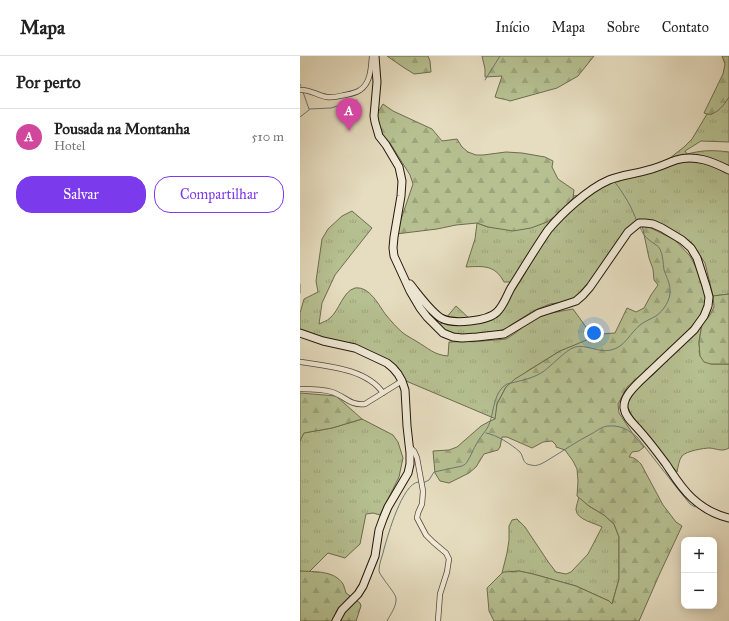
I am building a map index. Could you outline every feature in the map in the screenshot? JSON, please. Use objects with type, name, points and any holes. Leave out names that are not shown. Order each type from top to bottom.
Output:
[{"type":"main road","points":[[374,56],[377,82],[374,122],[379,136],[399,167],[402,181],[402,196],[394,237],[394,256],[420,308],[443,333],[453,337],[462,338],[504,334],[538,313],[576,300],[583,295],[605,267],[628,232],[639,224],[653,224],[662,228],[682,240],[691,248],[697,258],[709,297],[708,306],[704,316],[694,330],[630,391],[625,400],[624,407],[630,420],[653,447],[684,490],[699,504],[715,513],[729,518]]},
{"type":"main road","points":[[404,276],[435,313],[445,320],[459,321],[490,317],[502,306],[509,291],[548,230],[576,202],[597,187],[610,180],[648,170],[683,158],[700,159],[717,164],[729,170]]},
{"type":"main road","points":[[300,333],[323,341],[355,348],[387,363],[393,368],[402,381],[405,390],[410,447],[410,464],[408,473],[388,507],[383,519],[370,572],[358,594],[342,610],[336,621]]},
{"type":"street","points":[[300,90],[310,91],[327,97],[351,94],[360,90],[366,84],[369,77],[374,56]]},
{"type":"street","points":[[301,362],[349,371],[371,381],[380,388],[383,393]]},
{"type":"street","points":[[300,389],[333,392],[354,404],[365,404],[402,381]]},
{"type":"street","points":[[410,447],[414,451],[417,458],[423,491],[422,504],[417,518],[426,535],[446,553],[449,559],[440,594],[438,621]]},
{"type":"green space","points":[[387,56],[428,56],[431,72],[414,74]]},
{"type":"green space","points":[[482,56],[594,56],[578,76],[557,88],[510,101],[495,97],[502,76],[485,77]]},
{"type":"green space","points":[[722,56],[729,56],[729,97],[719,110],[712,114],[704,113],[723,74],[725,64]]},
{"type":"green space","points":[[729,97],[729,142],[701,141],[685,151],[687,154],[708,151],[729,152],[729,294],[713,296],[705,263],[692,243],[665,226],[639,219],[627,229],[589,282],[572,301],[550,304],[533,311],[505,329],[484,335],[448,335],[431,322],[441,324],[456,306],[471,320],[494,315],[513,282],[504,282],[497,272],[488,268],[466,267],[475,239],[477,223],[488,227],[573,198],[573,196],[585,195],[604,181],[653,166],[670,158],[692,139],[707,114],[712,114]]},
{"type":"green space","points":[[383,104],[393,111],[432,129],[442,141],[457,139],[462,147],[468,152],[476,155],[506,152],[545,157],[553,161],[552,167],[558,179],[574,190],[573,198],[561,212],[547,222],[531,228],[513,231],[488,227],[477,223],[396,234],[413,184],[410,175],[390,143],[380,132],[377,114]]},
{"type":"green space","points":[[352,211],[372,228],[335,275],[322,303],[319,324],[328,320],[333,315],[347,293],[355,288],[360,288],[370,293],[374,297],[386,315],[403,333],[431,351],[443,355],[448,356],[449,342],[506,339],[533,319],[545,314],[573,309],[594,338],[560,351],[529,370],[506,387],[497,404],[496,419],[406,381],[389,364],[300,331],[300,313],[304,299],[318,292],[316,281],[322,239],[328,229],[342,216]]},
{"type":"green space","points":[[642,225],[645,225],[675,240],[690,256],[698,271],[707,303],[701,316],[667,353],[627,387],[618,404],[619,413],[635,437],[644,447],[639,451],[632,452],[629,457],[634,458],[641,464],[663,505],[676,522],[682,526],[639,621],[494,621],[489,611],[487,588],[504,572],[519,571],[576,586],[609,601],[612,604],[619,579],[619,537],[614,524],[577,496],[577,469],[565,450],[556,447],[552,441],[543,442],[532,448],[507,437],[502,437],[498,450],[484,454],[476,467],[469,473],[449,483],[440,481],[435,473],[433,451],[449,450],[457,447],[481,426],[495,419],[497,404],[506,387],[515,379],[560,351],[601,334],[615,333],[627,308],[636,312],[644,308],[658,285],[654,280],[653,269],[649,258]]},
{"type":"green space","points":[[729,294],[729,364],[711,364],[704,362],[700,356],[699,342],[702,324],[710,315],[714,307],[713,296]]},
{"type":"green space","points":[[702,324],[699,342],[700,356],[711,364],[729,364],[729,448],[722,450],[707,448],[684,454],[681,458],[677,472],[638,425],[627,405],[634,391],[654,374]]},
{"type":"green space","points":[[300,393],[336,396],[362,419],[332,428],[304,433],[300,441]]},
{"type":"green space","points":[[362,419],[393,435],[398,442],[403,458],[399,477],[380,515],[373,513],[366,514],[360,544],[345,558],[328,553],[309,572],[300,571],[300,441],[303,433],[332,428]]},
{"type":"green space","points":[[579,497],[614,524],[619,537],[619,579],[612,604],[609,601],[576,586],[519,571],[502,573],[509,540],[509,526],[512,520],[517,519],[525,527],[556,572],[566,574],[571,572],[588,554],[602,527],[583,519],[577,513],[576,508]]},
{"type":"green space","points":[[300,571],[329,574],[339,579],[343,584],[346,593],[360,603],[361,606],[356,621],[300,621]]},
{"type":"waterway","points":[[485,80],[500,56]]},
{"type":"waterway","points":[[303,92],[309,109]]},
{"type":"waterway","points":[[309,109],[331,108],[357,100]]},
{"type":"waterway","points":[[300,117],[309,110]]},
{"type":"waterway","points":[[614,181],[633,211],[637,222]]},
{"type":"waterway","points":[[423,483],[429,480],[434,472],[466,464],[474,448],[489,425],[499,391],[507,384],[541,373],[567,351],[575,347],[579,346],[606,351],[616,348],[624,343],[636,328],[656,316],[661,311],[666,305],[670,294],[662,254],[659,248],[646,237],[640,227]]},
{"type":"waterway","points":[[300,284],[300,293]]},
{"type":"waterway","points":[[486,433],[508,443],[520,452],[526,463],[535,465],[544,462],[603,427],[621,427],[637,437],[690,504],[695,507]]},
{"type":"waterway","points":[[387,621],[394,607],[396,598],[380,573],[380,565],[392,522],[401,500],[406,491],[418,482]]},
{"type":"place","name":"Pousada na Montanha","points":[[349,131]]}]
